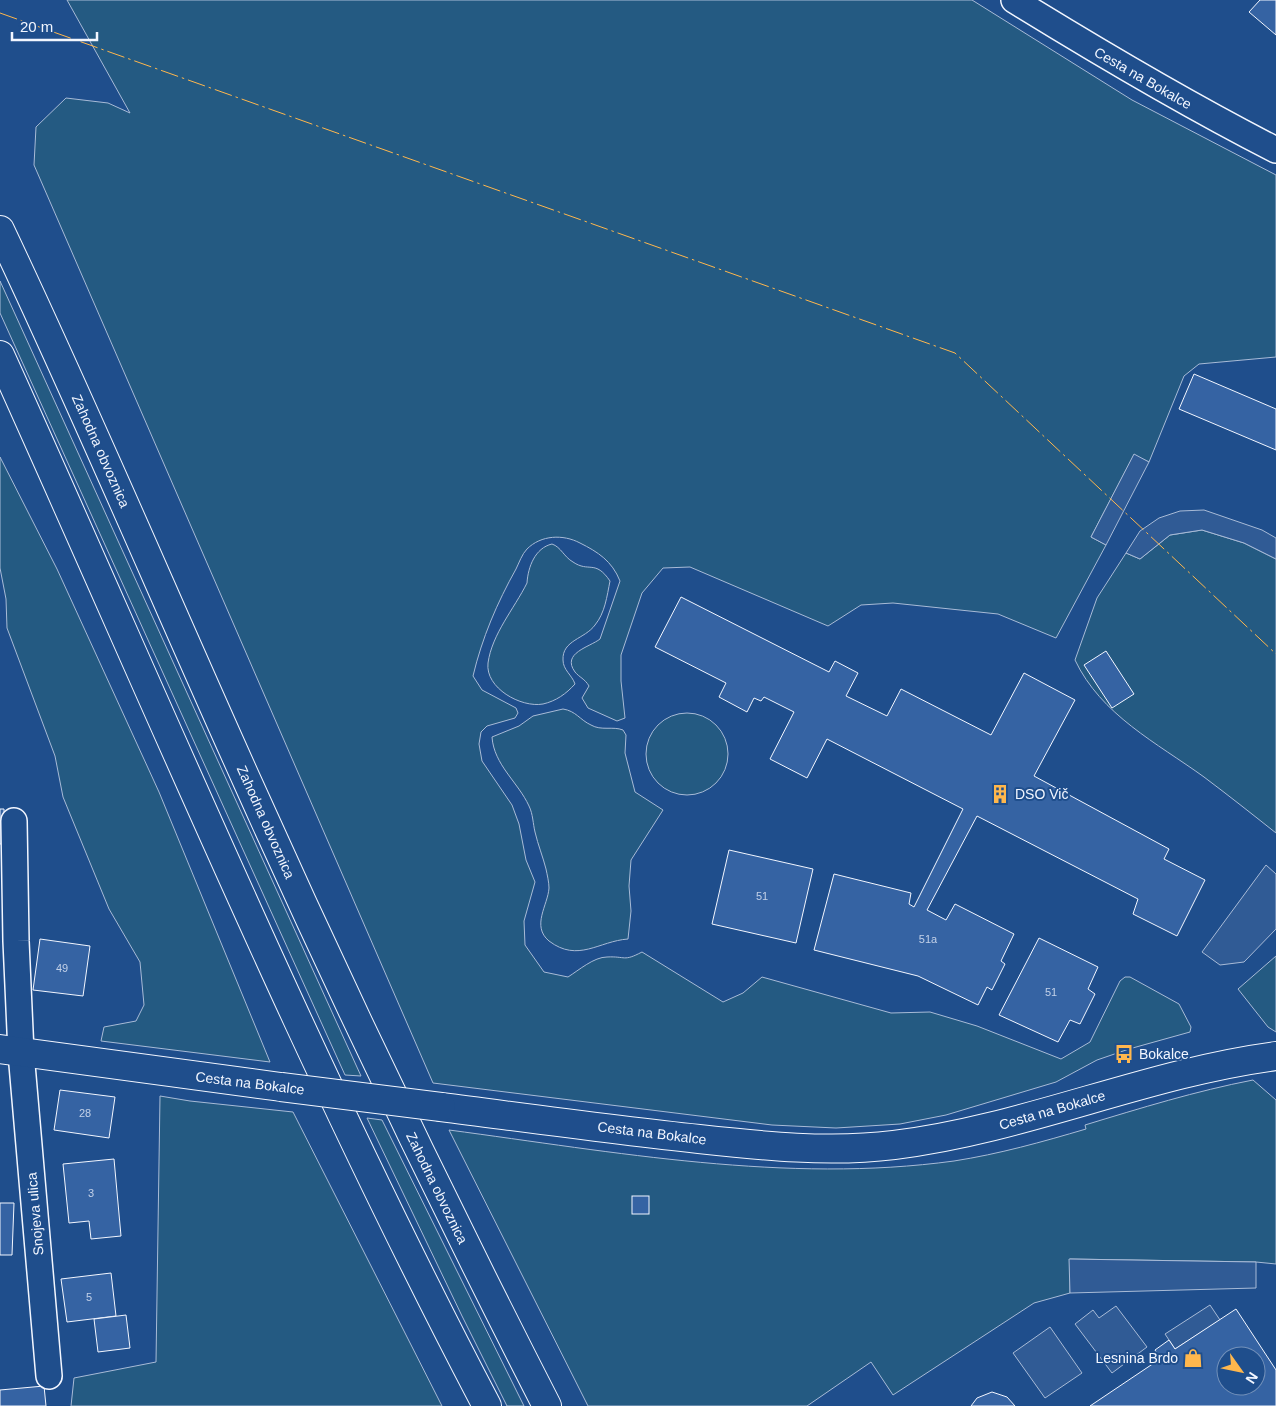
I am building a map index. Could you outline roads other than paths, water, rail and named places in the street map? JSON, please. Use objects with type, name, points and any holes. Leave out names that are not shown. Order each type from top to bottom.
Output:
[{"type":"main road","name":"Zahodna obvoznica","points":[[0,230],[70,380],[358,1025],[474,1265],[547,1406]]},
{"type":"main road","points":[[0,355],[291,1006],[446,1328],[487,1406]]},
{"type":"main road","name":"Cesta na Bokalce","points":[[11,1051],[440,1107],[784,1148],[859,1149],[964,1134],[1195,1070],[1276,1056]]},
{"type":"street","name":"Cesta na Bokalce","points":[[1014,0],[1129,71],[1196,109],[1276,150]]},
{"type":"street","points":[[11,1051],[16,942],[14,822]]},
{"type":"street","name":"Snojeva ulica","points":[[11,1051],[49,1376]]},
{"type":"place","name":"DSO Vič","points":[[1000,794]]},
{"type":"place","name":"Bokalce","points":[[1124,1054]]},
{"type":"place","name":"Lesnina Brdo","points":[[1193,1358]]}]
